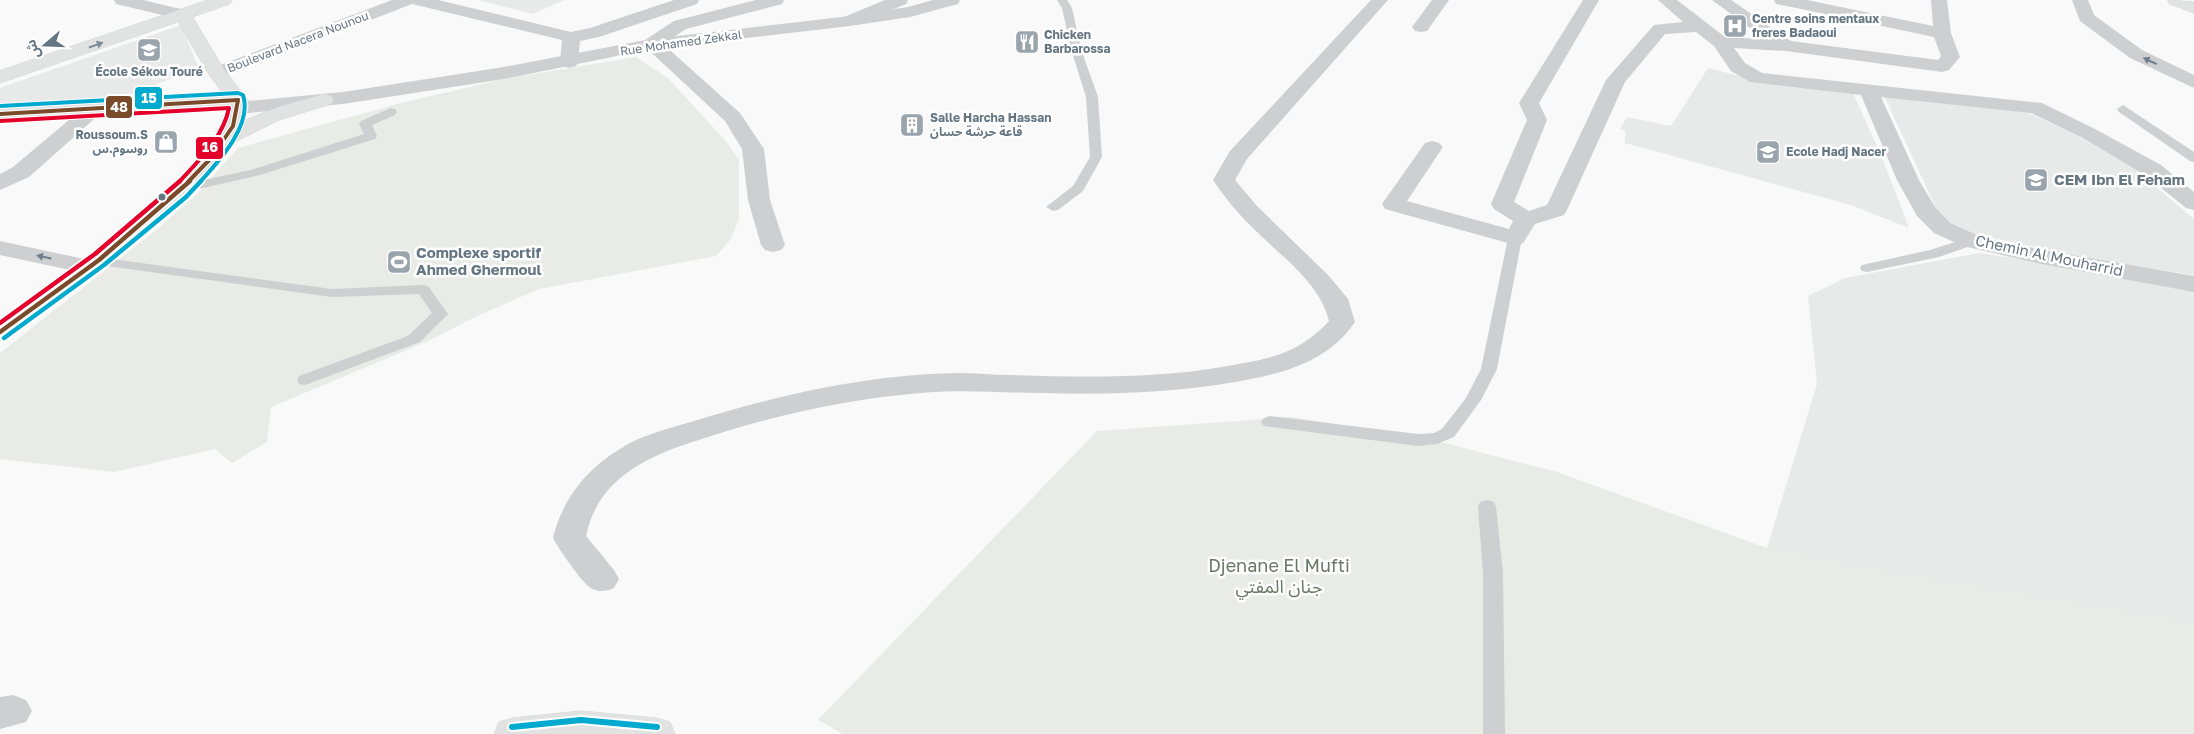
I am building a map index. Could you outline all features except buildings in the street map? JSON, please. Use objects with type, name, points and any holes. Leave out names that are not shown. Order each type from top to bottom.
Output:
[{"type":"main road","points":[[1,77],[224,0]]},
{"type":"main road","points":[[2176,0],[2194,8]]},
{"type":"main road","points":[[183,15],[217,73],[239,104]]},
{"type":"main road","points":[[224,140],[268,117],[324,100]]},
{"type":"main road","points":[[0,114],[95,108],[239,104]]},
{"type":"main road","points":[[0,332],[93,264],[159,212],[185,188],[224,140],[239,104]]},
{"type":"main road","points":[[513,734],[581,727],[656,734]]},
{"type":"street","points":[[122,0],[183,15]]},
{"type":"street","name":"Boulevard Nacera Nounou","points":[[217,73],[407,0]]},
{"type":"street","points":[[417,0],[571,38],[593,33],[691,0]]},
{"type":"street","points":[[773,245],[759,200],[752,149],[733,117],[690,76],[651,44],[680,25],[776,0]]},
{"type":"street","points":[[850,21],[900,0]]},
{"type":"street","name":"Rue Mohamed Zekkal","points":[[239,104],[324,100],[569,62],[651,44],[850,21],[910,12],[952,0]]},
{"type":"street","points":[[602,579],[569,538],[573,519],[586,494],[624,460],[649,446],[723,421],[835,396],[925,384],[951,382],[1114,386],[1207,379],[1268,367],[1306,353],[1331,336],[1342,322],[1334,298],[1275,235],[1236,199],[1224,180],[1238,156],[1380,0]]},
{"type":"street","points":[[1420,27],[1441,0]]},
{"type":"street","points":[[1520,228],[1502,204],[1537,120],[1529,103],[1591,0]]},
{"type":"street","points":[[1666,0],[1720,42],[1738,67],[1757,78],[1869,91],[1992,101],[2035,107],[2088,133],[2153,170],[2194,203]]},
{"type":"street","points":[[1720,0],[1786,46]]},
{"type":"street","points":[[1782,0],[1942,33]]},
{"type":"street","points":[[1720,42],[1786,46],[1942,66],[1951,57],[1942,33],[1939,0]]},
{"type":"street","points":[[2080,0],[2086,17],[2136,54],[2194,82]]},
{"type":"street","points":[[1432,147],[1393,204],[1520,228],[1556,210],[1616,80],[1660,29],[1699,26]]},
{"type":"street","points":[[569,62],[571,38]]},
{"type":"street","name":"Rue Mohamed Zekkal","points":[[239,104],[328,92],[380,90]]},
{"type":"street","name":"Chemin Al Mouharrid","points":[[1869,91],[1908,180],[1925,211],[1942,228],[1971,241],[2037,256],[2194,284]]},
{"type":"street","points":[[0,182],[21,172],[95,108]]},
{"type":"street","points":[[0,248],[93,264]]},
{"type":"lane","points":[[1053,207],[1078,188],[1096,157],[1092,98],[1076,49],[1067,8],[1062,0]]},
{"type":"lane","points":[[2123,109],[2194,158]]},
{"type":"lane","points":[[185,188],[205,185],[281,164],[371,136],[365,124],[391,112]]},
{"type":"lane","points":[[1270,422],[1418,440],[1437,438],[1448,433],[1473,400],[1489,369],[1520,228]]},
{"type":"lane","points":[[1867,268],[1934,254],[1971,241]]},
{"type":"lane","points":[[93,264],[332,293],[423,289],[440,314],[414,339],[305,380]]},
{"type":"lane","points":[[1487,507],[1493,573],[1494,734]]},
{"type":"shaded area","points":[[478,0],[564,0],[533,14]]},
{"type":"shaded area","points":[[181,26],[199,68],[109,102],[0,110],[0,88]]},
{"type":"shaded area","name":"Ecole Hadj Nacer","points":[[1708,68],[1743,77],[1853,93],[1883,160],[1909,228],[1851,205],[1625,143],[1625,131],[1620,129],[1627,117],[1671,126]]},
{"type":"shaded area","name":"CEM Ibn El Feham","points":[[1882,91],[2017,108],[2073,133],[2134,168],[2194,219],[2194,275],[2097,261],[1962,231],[1946,220],[1935,206]]},
{"type":"shaded area","points":[[1979,253],[2113,273],[2194,289],[2194,624],[1819,560],[1767,548],[1817,384],[1808,296],[1845,278]]},
{"type":"green space","name":"Complexe sportif Ahmed Ghermoul","points":[[636,57],[668,78],[724,139],[739,160],[739,220],[730,240],[716,256],[539,289],[477,316],[426,342],[271,407],[267,442],[232,463],[215,449],[114,472],[0,459],[0,353],[155,231],[196,195],[238,148],[405,102],[504,79]]},
{"type":"green space","name":"Djenane El Mufti جنان المفتي","points":[[1292,417],[1437,441],[1557,472],[1767,548],[1819,560],[2194,624],[2194,734],[843,734],[818,720],[1097,431]]},
{"type":"transit line","name":"15","points":[[0,106],[238,93],[243,95],[245,101],[240,130],[218,162],[186,197],[104,265],[4,338]]},
{"type":"transit line","name":"48","points":[[0,114],[238,100]]},
{"type":"transit line","name":"48","points":[[0,332],[99,260],[180,191],[212,157],[233,126],[238,100]]},
{"type":"transit line","name":"16","points":[[0,121],[229,108],[226,123],[206,153],[175,186],[95,254],[0,323]]},
{"type":"transit line","name":"15","points":[[512,727],[581,720],[657,727]]},
{"type":"place","name":"Centre soins mentaux freres Badaoui","points":[[1735,26]]},
{"type":"place","name":"Chicken Barbarossa","points":[[1027,42]]},
{"type":"place","name":"École Sékou Touré","points":[[149,50]]},
{"type":"place","name":"Salle Harcha Hassan قاعة حرشة حسان","points":[[912,125]]},
{"type":"place","name":"Roussoum.S روسوم.س","points":[[166,142]]},
{"type":"place","name":"Ecole Hadj Nacer","points":[[1768,152]]},
{"type":"place","name":"CEM Ibn El Feham","points":[[2036,180]]},
{"type":"place","name":"Complexe sportif Ahmed Ghermoul","points":[[399,262]]}]
